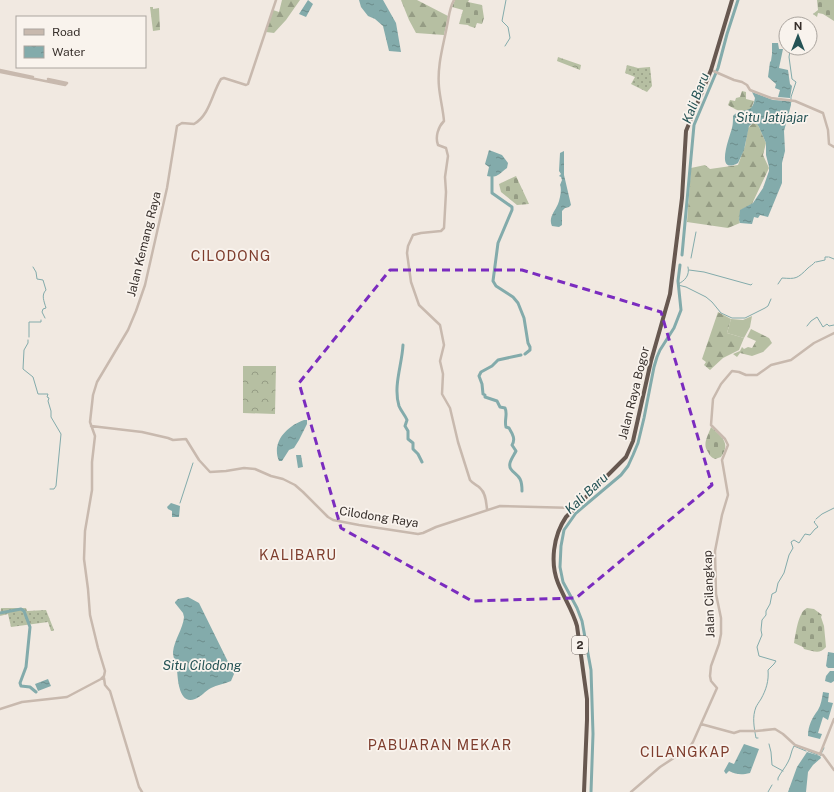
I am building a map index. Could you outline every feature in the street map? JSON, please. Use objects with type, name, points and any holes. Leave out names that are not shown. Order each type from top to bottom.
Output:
[{"type":"highway","name":"Jalan Raya Bogor","points":[[585,792],[587,715],[586,691],[575,620],[558,583],[554,566],[555,543],[558,532],[566,517],[626,457],[633,441],[651,361],[670,294],[682,198],[687,128],[712,70],[732,0]]},
{"type":"street","name":"Jalan Kemang Raya","points":[[142,792],[139,787],[121,731],[110,691],[105,686],[105,671],[90,615],[89,594],[84,559],[85,531],[92,490],[92,462],[95,437],[90,426],[90,421],[95,385],[128,330],[148,275],[154,241],[169,180],[177,126],[182,122],[194,124],[199,120],[210,105],[221,79],[224,78],[246,85],[248,84],[276,0]]},
{"type":"street","points":[[454,0],[449,11],[448,24],[442,46],[439,73],[439,88],[444,121],[439,128],[437,142],[438,145],[445,147],[447,150],[444,229],[442,231],[421,232],[413,235],[408,246],[407,256],[411,282],[418,302],[440,325],[444,343],[440,361],[443,372],[441,387],[442,396],[450,408],[458,442],[470,480],[482,490],[487,509]]},
{"type":"street","points":[[712,70],[742,82],[747,85],[750,90],[779,100],[791,100],[824,113],[824,119],[827,123],[829,144],[834,147]]},
{"type":"street","points":[[0,71],[67,83],[65,85],[0,71]]},
{"type":"street","name":"Jalan Cilangkap","points":[[631,792],[660,767],[689,748],[717,688],[711,681],[710,676],[711,666],[720,644],[721,634],[721,618],[716,594],[715,551],[728,492],[722,460],[728,445],[725,439],[711,425],[712,402],[718,390],[732,371],[746,375],[757,375],[771,365],[791,360],[814,343],[834,333]]},
{"type":"street","name":"Cilodong Raya","points":[[90,426],[142,432],[172,440],[185,439],[196,456],[210,472],[252,468],[289,481],[333,520],[359,525],[423,533],[487,509],[503,506],[577,506]]},
{"type":"street","points":[[0,708],[22,702],[67,697],[104,677]]},
{"type":"street","points":[[821,754],[834,719]]},
{"type":"street","points":[[701,724],[734,733],[743,730],[754,731],[775,729],[795,745],[821,754],[834,770]]},
{"type":"highlighted area","points":[[390,270],[522,270],[661,312],[712,485],[576,598],[472,601],[341,528],[299,383]]},
{"type":"green space","points":[[282,0],[300,0],[286,20],[274,33],[266,32],[273,10],[279,12]]},
{"type":"green space","points":[[401,0],[417,0],[448,16],[444,35],[416,33]]},
{"type":"green space","points":[[455,0],[469,0],[468,2],[482,5],[484,18],[482,24],[477,23],[475,28],[468,25],[459,24],[463,10],[452,7]]},
{"type":"green space","points":[[817,0],[834,0],[834,21],[823,14],[818,13],[817,16],[816,16],[813,14],[818,10]]},
{"type":"green space","points":[[150,7],[153,7],[153,9],[159,8],[160,30],[153,31]]},
{"type":"green space","points":[[558,57],[581,65],[580,70],[557,61]]},
{"type":"green space","points":[[627,65],[638,68],[650,67],[652,86],[647,92],[631,84],[635,77],[625,73]]},
{"type":"green space","points":[[742,91],[746,92],[746,99],[754,101],[751,109],[744,111],[728,105],[730,100],[735,101],[736,98],[740,97]]},
{"type":"green space","points":[[753,123],[757,124],[759,127],[766,143],[763,155],[769,168],[752,204],[741,210],[739,220],[740,223],[728,228],[687,222],[691,168],[705,165],[710,169],[738,165],[745,146],[748,128]]},
{"type":"green space","points":[[516,176],[529,204],[517,205],[501,192],[499,184]]},
{"type":"green space","points":[[718,312],[731,319],[727,333],[744,338],[739,350],[723,358],[710,370],[704,365],[706,362],[702,359]]},
{"type":"green space","points":[[752,316],[750,327],[744,338],[727,333],[731,319],[743,320]]},
{"type":"green space","points":[[751,329],[769,338],[772,343],[763,352],[752,356],[740,353],[737,357],[733,354],[740,351],[742,347],[744,349],[748,347],[752,348],[756,341],[747,337]]},
{"type":"green space","points":[[243,366],[276,366],[275,414],[243,413]]},
{"type":"green space","points":[[711,427],[722,437],[725,444],[724,452],[721,457],[715,459],[706,449],[706,440]]},
{"type":"green space","points":[[1,608],[26,608],[27,611],[46,610],[54,630],[51,631],[48,622],[11,627],[8,614],[0,616]]},
{"type":"green space","points":[[807,608],[814,609],[822,615],[821,617],[824,626],[826,647],[819,652],[804,649],[803,647],[794,643],[799,618]]},
{"type":"water","points":[[308,0],[313,4],[306,17],[299,14]]},
{"type":"water","points":[[359,0],[383,0],[396,23],[401,52],[389,51],[383,26],[375,19],[368,16],[361,7]]},
{"type":"water","points":[[772,43],[778,43],[778,56],[782,56],[779,68],[788,70],[790,84],[792,86],[790,98],[778,97],[780,90],[775,88],[776,84],[768,77],[772,54]]},
{"type":"water","name":"Situ Jatijajar","points":[[752,92],[773,100],[789,101],[791,102],[791,105],[784,131],[785,151],[782,163],[782,183],[768,217],[760,215],[758,218],[754,217],[752,224],[740,223],[740,210],[753,203],[763,188],[769,171],[766,155],[766,143],[757,124],[753,123],[749,126],[744,150],[738,163],[731,166],[727,164],[725,160],[725,153],[733,116],[752,107],[755,98]]},
{"type":"water","points":[[489,150],[502,155],[508,163],[507,168],[493,177],[487,176],[489,167],[485,164]]},
{"type":"water","points":[[564,151],[564,175],[571,205],[562,211],[562,225],[559,227],[552,226],[551,220],[560,197],[560,185],[562,180],[559,176],[561,174],[559,171],[560,153]]},
{"type":"water","points":[[307,420],[307,424],[299,440],[294,448],[289,450],[282,461],[279,461],[277,447],[282,436],[292,426]]},
{"type":"water","points":[[296,455],[301,455],[303,467],[298,468]]},
{"type":"water","points":[[171,503],[180,506],[179,517],[172,517],[172,511],[167,507]]},
{"type":"water","name":"Situ Cilodong","points":[[188,597],[199,603],[234,674],[231,681],[211,688],[197,698],[190,700],[183,695],[180,690],[173,652],[184,617],[183,613],[175,602],[178,599]]},
{"type":"water","points":[[828,652],[834,653],[834,668],[828,668],[826,666]]},
{"type":"water","points":[[830,671],[834,671],[834,681],[831,683],[825,681],[826,676]]},
{"type":"water","points":[[48,679],[51,686],[38,691],[35,684]]},
{"type":"water","points":[[823,692],[829,693],[828,702],[833,703],[828,720],[823,717],[818,733],[822,734],[820,739],[808,736],[808,732],[811,722],[820,706]]},
{"type":"water","points":[[744,744],[759,749],[750,773],[740,774],[729,771],[726,774],[724,771],[729,762],[734,764]]},
{"type":"water","points":[[807,752],[820,756],[821,758],[808,772],[806,792],[788,792],[797,767]]},
{"type":"waterway","points":[[505,46],[510,38],[508,27],[502,21],[506,0]]},
{"type":"waterway","name":"Kali Baru","points":[[682,255],[694,125],[718,68],[738,0]]},
{"type":"waterway","points":[[789,56],[792,79],[796,82],[791,97],[791,102]]},
{"type":"waterway","points":[[492,177],[492,193],[512,207],[498,243],[493,281],[496,286],[513,297],[518,303],[524,318],[530,347],[530,350],[525,354]]},
{"type":"waterway","points":[[691,258],[696,232]]},
{"type":"waterway","points":[[816,262],[825,260],[825,257],[828,257]]},
{"type":"waterway","points":[[829,257],[834,259]]},
{"type":"waterway","points":[[778,284],[782,278],[793,278],[799,276],[815,262]]},
{"type":"waterway","name":"Kali Baru","points":[[591,792],[593,734],[591,670],[582,621],[563,582],[560,567],[561,546],[564,530],[576,513],[621,475],[628,466],[633,455],[638,443],[657,357],[674,328],[681,310],[678,281],[680,265]]},
{"type":"waterway","points":[[33,267],[36,272],[37,279],[43,280],[46,290],[43,296],[46,308],[43,309],[42,312],[45,318]]},
{"type":"waterway","points":[[678,284],[686,277],[688,267]]},
{"type":"waterway","points":[[689,270],[704,272],[751,285],[752,284]]},
{"type":"waterway","points":[[678,285],[686,287],[706,297],[721,313],[732,318],[745,318],[768,306],[771,299]]},
{"type":"waterway","points":[[807,326],[817,317],[823,327],[827,324],[829,326],[834,325]]},
{"type":"waterway","points":[[29,337],[29,322],[41,322],[41,320]]},
{"type":"waterway","points":[[28,340],[24,350],[23,369],[33,377],[38,394],[48,394],[47,397],[49,398],[48,401],[51,417],[61,434],[56,486],[54,489],[50,489]]},
{"type":"waterway","points":[[403,345],[397,383],[397,398],[399,406],[407,420],[405,426],[408,431],[408,439],[413,443],[413,449],[418,454],[422,462]]},
{"type":"waterway","points":[[521,355],[498,360],[492,366],[481,372],[479,376],[485,397],[497,401],[500,407],[505,408],[506,427],[509,428],[514,438],[512,445],[516,451],[511,460],[510,468],[519,477],[522,484],[522,491]]},
{"type":"waterway","points":[[180,503],[193,463]]},
{"type":"waterway","points":[[816,519],[834,508]]},
{"type":"waterway","points":[[758,738],[756,738],[754,726],[755,711],[766,689],[768,682],[768,670],[776,661],[759,656],[757,647],[762,635],[762,620],[766,615],[772,594],[776,592],[778,583],[784,573],[789,555],[793,548],[791,542],[794,540],[799,543],[805,534],[810,535],[818,527],[814,522],[815,521]]},
{"type":"waterway","points":[[0,613],[21,609],[24,611],[30,627],[26,667],[20,683],[21,686],[30,687],[36,692]]},
{"type":"waterway","points":[[769,744],[772,765],[783,771]]},
{"type":"waterway","points":[[778,780],[789,760],[794,746],[806,751]]},
{"type":"waterway","points":[[820,756],[824,748]]},
{"type":"waterway","points":[[808,751],[818,755]]},
{"type":"waterway","points":[[768,792],[772,785]]},
{"type":"district","name":"CILODONG","points":[[231,256]]},
{"type":"district","name":"KALIBARU","points":[[298,555]]},
{"type":"district","name":"PABUARAN MEKAR","points":[[440,745]]},
{"type":"district","name":"CILANGKAP","points":[[685,752]]}]
